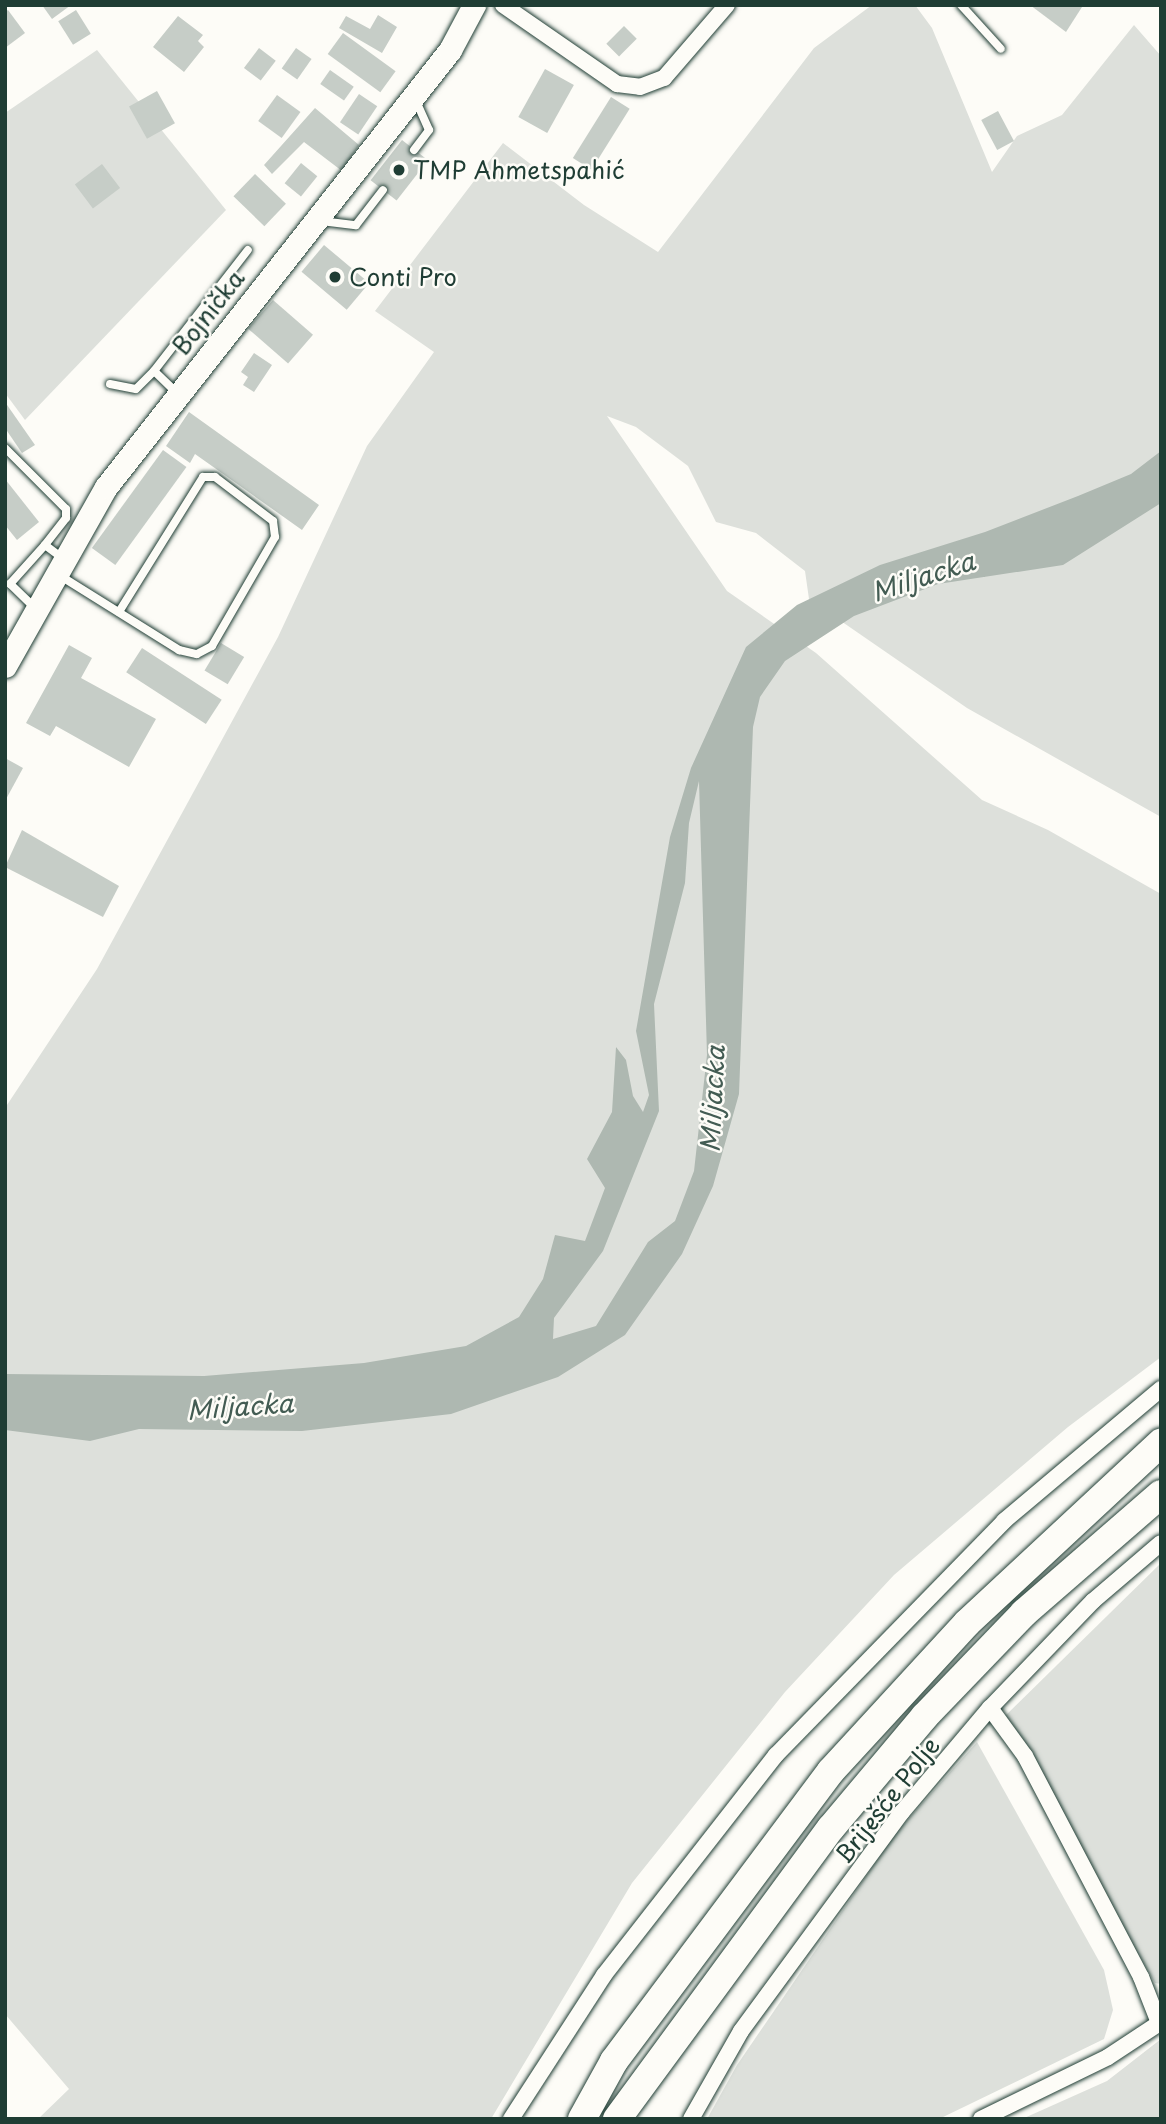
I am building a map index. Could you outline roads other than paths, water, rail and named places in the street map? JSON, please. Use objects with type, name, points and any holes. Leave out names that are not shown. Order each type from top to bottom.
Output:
[{"type":"highway","points":[[582,2119],[614,2061],[831,1771],[967,1623],[1161,1443]]},
{"type":"highway","points":[[617,2119],[792,1880],[925,1716],[1024,1613],[1161,1494]]},
{"type":"main road","name":"Bojnička","points":[[5,666],[106,487],[450,50],[474,5]]},
{"type":"street","points":[[503,5],[617,84],[640,87],[663,78],[727,5]]},
{"type":"street","points":[[512,2119],[604,1975],[776,1755],[1004,1521],[1161,1389]]},
{"type":"street","name":"Briješće Polje","points":[[691,2119],[741,2031],[902,1812],[990,1708],[1093,1601],[1161,1543]]},
{"type":"street","points":[[981,2119],[1108,2057],[1160,2023],[1141,1977],[1025,1756],[990,1708]]},
{"type":"lane","points":[[961,5],[1001,50]]},
{"type":"lane","points":[[414,96],[429,130],[414,150]]},
{"type":"lane","points":[[315,220],[356,225],[383,190]]},
{"type":"lane","points":[[110,384],[136,389],[155,372],[248,250]]},
{"type":"lane","points":[[155,372],[178,394]]},
{"type":"lane","points":[[5,448],[66,509],[66,518],[10,584],[37,610]]},
{"type":"lane","points":[[45,545],[61,566],[119,612],[179,650],[197,654],[205,651],[275,537],[273,521],[215,477],[203,477],[119,612]]},
{"type":"water","name":"Miljacka","points":[[1161,451],[1161,503],[1063,565],[938,584],[854,616],[785,661],[760,697],[753,727],[739,1094],[713,1186],[682,1254],[625,1335],[558,1377],[451,1414],[302,1431],[139,1429],[90,1441],[5,1430],[5,1374],[204,1376],[364,1363],[466,1346],[519,1317],[543,1279],[555,1235],[585,1241],[605,1188],[587,1159],[612,1112],[616,1047],[626,1060],[633,1096],[643,1112],[649,1095],[636,1031],[670,837],[691,768],[746,647],[797,605],[880,565],[985,532],[1131,474]],"holes":[[[699,781],[707,1055],[694,1171],[675,1221],[648,1242],[596,1326],[553,1339],[554,1318],[603,1251],[659,1111],[654,1004],[685,883],[689,823]]]},
{"type":"place","name":"TMP Ahmetspahić","points":[[399,170]]},
{"type":"place","name":"Conti Pro","points":[[335,277]]}]
